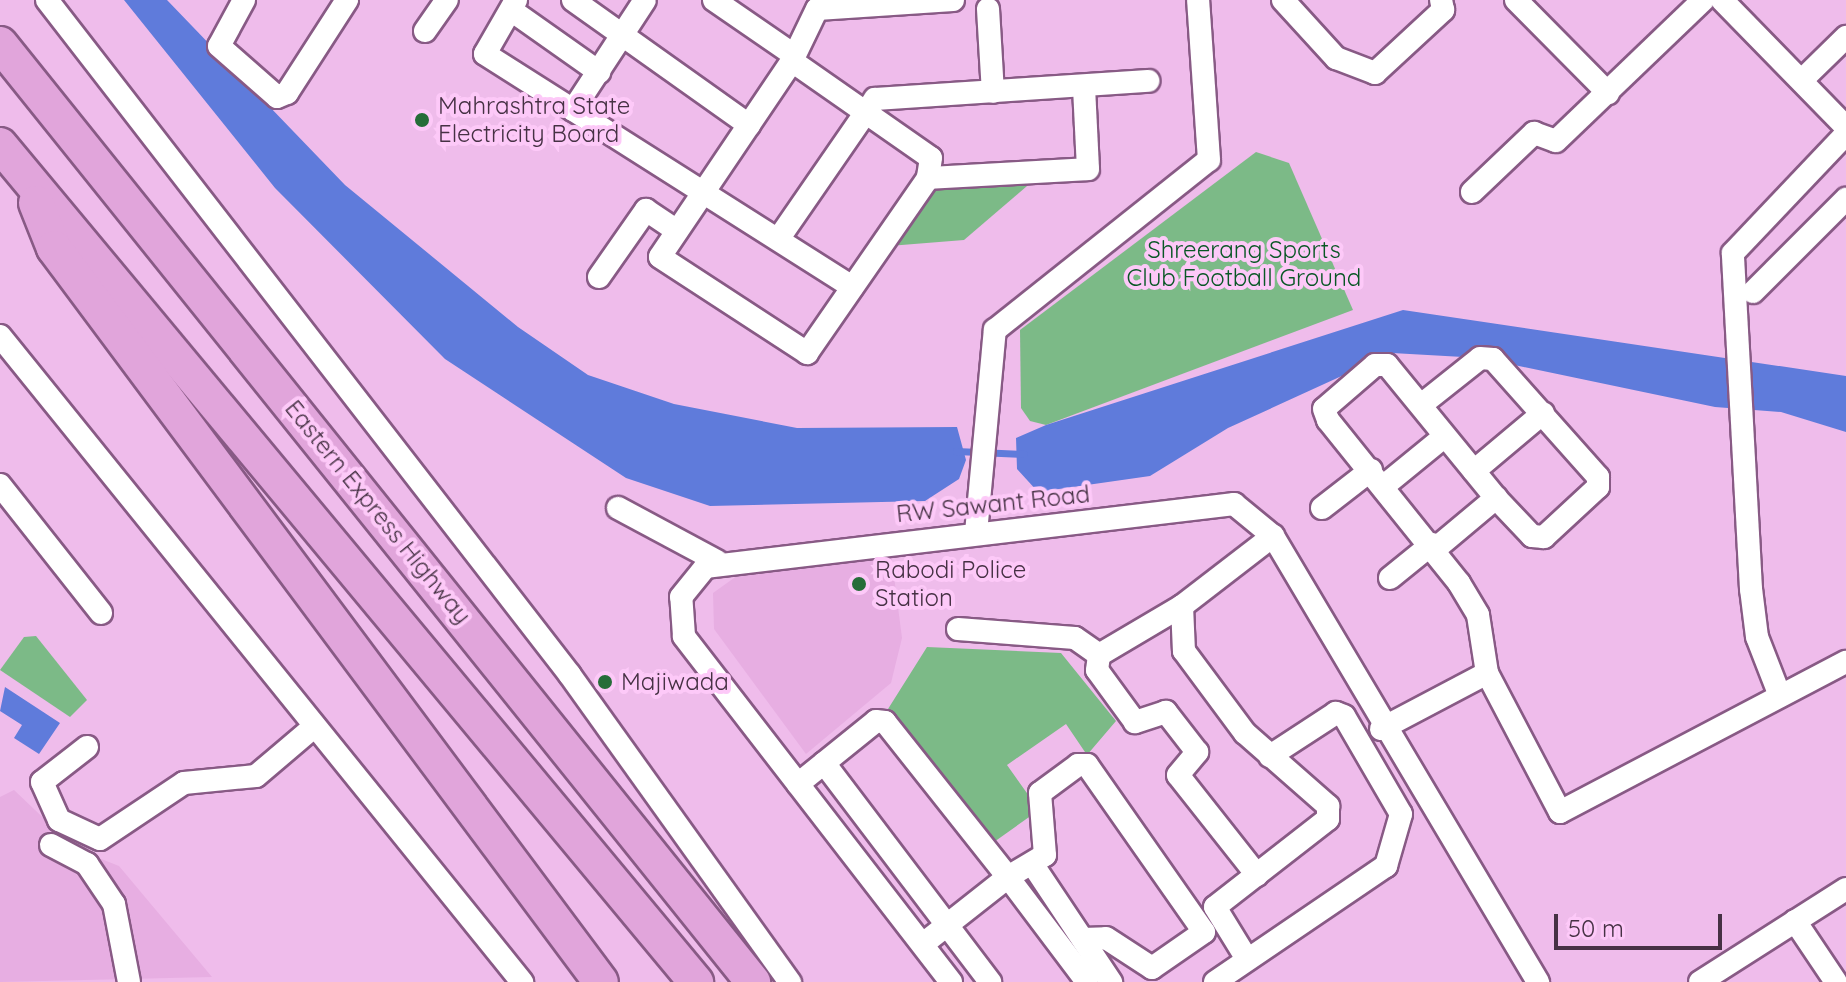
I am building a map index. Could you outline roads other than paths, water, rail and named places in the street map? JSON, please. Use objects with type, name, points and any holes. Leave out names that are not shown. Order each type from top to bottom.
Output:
[{"type":"highway","name":"Eastern Express Highway","points":[[0,44],[659,860],[753,982]]},
{"type":"highway","points":[[0,145],[623,889],[696,982]]},
{"type":"highway","points":[[24,174],[54,248],[601,982]]},
{"type":"highway","points":[[659,860],[777,982]]},
{"type":"highway","points":[[623,889],[681,982]]},
{"type":"street","points":[[47,0],[570,675],[790,982]]},
{"type":"street","points":[[244,0],[219,46],[277,97],[287,93],[347,0]]},
{"type":"street","points":[[425,31],[447,0]]},
{"type":"street","points":[[573,0],[749,125]]},
{"type":"street","points":[[573,110],[645,0]]},
{"type":"street","points":[[714,0],[793,58],[865,112],[931,158],[928,178],[807,353],[660,257],[793,58],[820,5],[953,0]]},
{"type":"street","points":[[976,533],[984,418],[995,330],[1209,160],[1198,0]]},
{"type":"street","points":[[1283,0],[1336,58],[1375,73],[1443,10],[1441,0]]},
{"type":"street","points":[[1516,0],[1608,93]]},
{"type":"street","points":[[1472,192],[1534,133],[1556,141],[1703,0]]},
{"type":"street","points":[[1722,0],[1846,127]]},
{"type":"street","points":[[599,72],[514,5],[485,54],[852,287]]},
{"type":"street","points":[[988,9],[993,92]]},
{"type":"street","points":[[1802,80],[1846,37]]},
{"type":"street","points":[[779,238],[875,99],[1148,81]]},
{"type":"street","points":[[928,178],[1088,169],[1084,87]]},
{"type":"street","points":[[1780,696],[1757,637],[1736,343],[1733,253],[1846,134]]},
{"type":"street","points":[[1753,292],[1846,199]]},
{"type":"street","points":[[599,277],[646,210],[677,231]]},
{"type":"street","points":[[0,336],[522,982]]},
{"type":"street","points":[[1421,405],[1480,358],[1493,359],[1598,477],[1598,487],[1544,537],[1532,536],[1496,498],[1387,365],[1375,365],[1324,409],[1434,546],[1478,615],[1487,673],[1560,812],[1846,662]]},
{"type":"street","points":[[1474,471],[1543,413]]},
{"type":"street","points":[[1322,508],[1445,436]]},
{"type":"street","points":[[0,485],[101,613]]},
{"type":"street","points":[[1390,578],[1496,498]]},
{"type":"street","name":"RW Sawant Road","points":[[717,561],[1234,504],[1273,536],[1381,729],[1538,982]]},
{"type":"street","points":[[618,508],[717,561],[695,575],[681,597],[684,636],[951,982]]},
{"type":"street","points":[[1099,655],[1182,606],[1273,536]]},
{"type":"street","points":[[1182,606],[1184,651],[1270,756],[1328,806],[1328,819],[1215,907],[1247,959]]},
{"type":"street","points":[[958,629],[1075,638],[1099,655]]},
{"type":"street","points":[[1099,655],[1097,670],[1135,722],[1166,712],[1197,752],[1178,775],[1257,875]]},
{"type":"street","points":[[1381,729],[1487,673]]},
{"type":"street","points":[[1215,982],[1386,866],[1401,814],[1344,716],[1336,713],[1270,756]]},
{"type":"street","points":[[798,784],[876,721],[885,722],[1087,982]]},
{"type":"street","points":[[87,747],[42,782],[59,820],[100,839],[184,783],[256,776],[315,726]]},
{"type":"street","points":[[824,763],[990,982]]},
{"type":"street","points":[[923,944],[1008,877],[1033,865],[1045,855],[1040,793],[1087,765],[1204,932],[1152,968],[1106,938],[1083,939]]},
{"type":"street","points":[[51,845],[87,864],[114,904],[129,982]]},
{"type":"street","points":[[1033,865],[1111,982]]},
{"type":"street","points":[[1700,982],[1846,889]]},
{"type":"street","points":[[1795,921],[1836,982]]},
{"type":"water","points":[[124,0],[167,0],[345,185],[518,327],[588,375],[674,404],[797,428],[957,427],[966,460],[959,479],[925,501],[710,506],[626,478],[445,359],[275,188]]},
{"type":"water","points":[[1403,310],[1846,376],[1846,432],[1781,412],[1715,407],[1481,358],[1392,353],[1228,428],[1150,476],[1038,492],[1017,469],[1016,438],[1046,425]]},
{"type":"water","points":[[5,687],[60,723],[39,754],[14,738],[22,725],[0,711]]},
{"type":"waterway","points":[[956,451],[1024,454]]},
{"type":"place","name":"Mahrashtra State Electricity Board","points":[[422,120]]},
{"type":"place","name":"Rabodi Police Station","points":[[859,584]]},
{"type":"place","name":"Majiwada","points":[[605,682]]},
{"type":"park label","name":"Shreerang Sports Club Football Ground","points":[[1244,264]]}]
